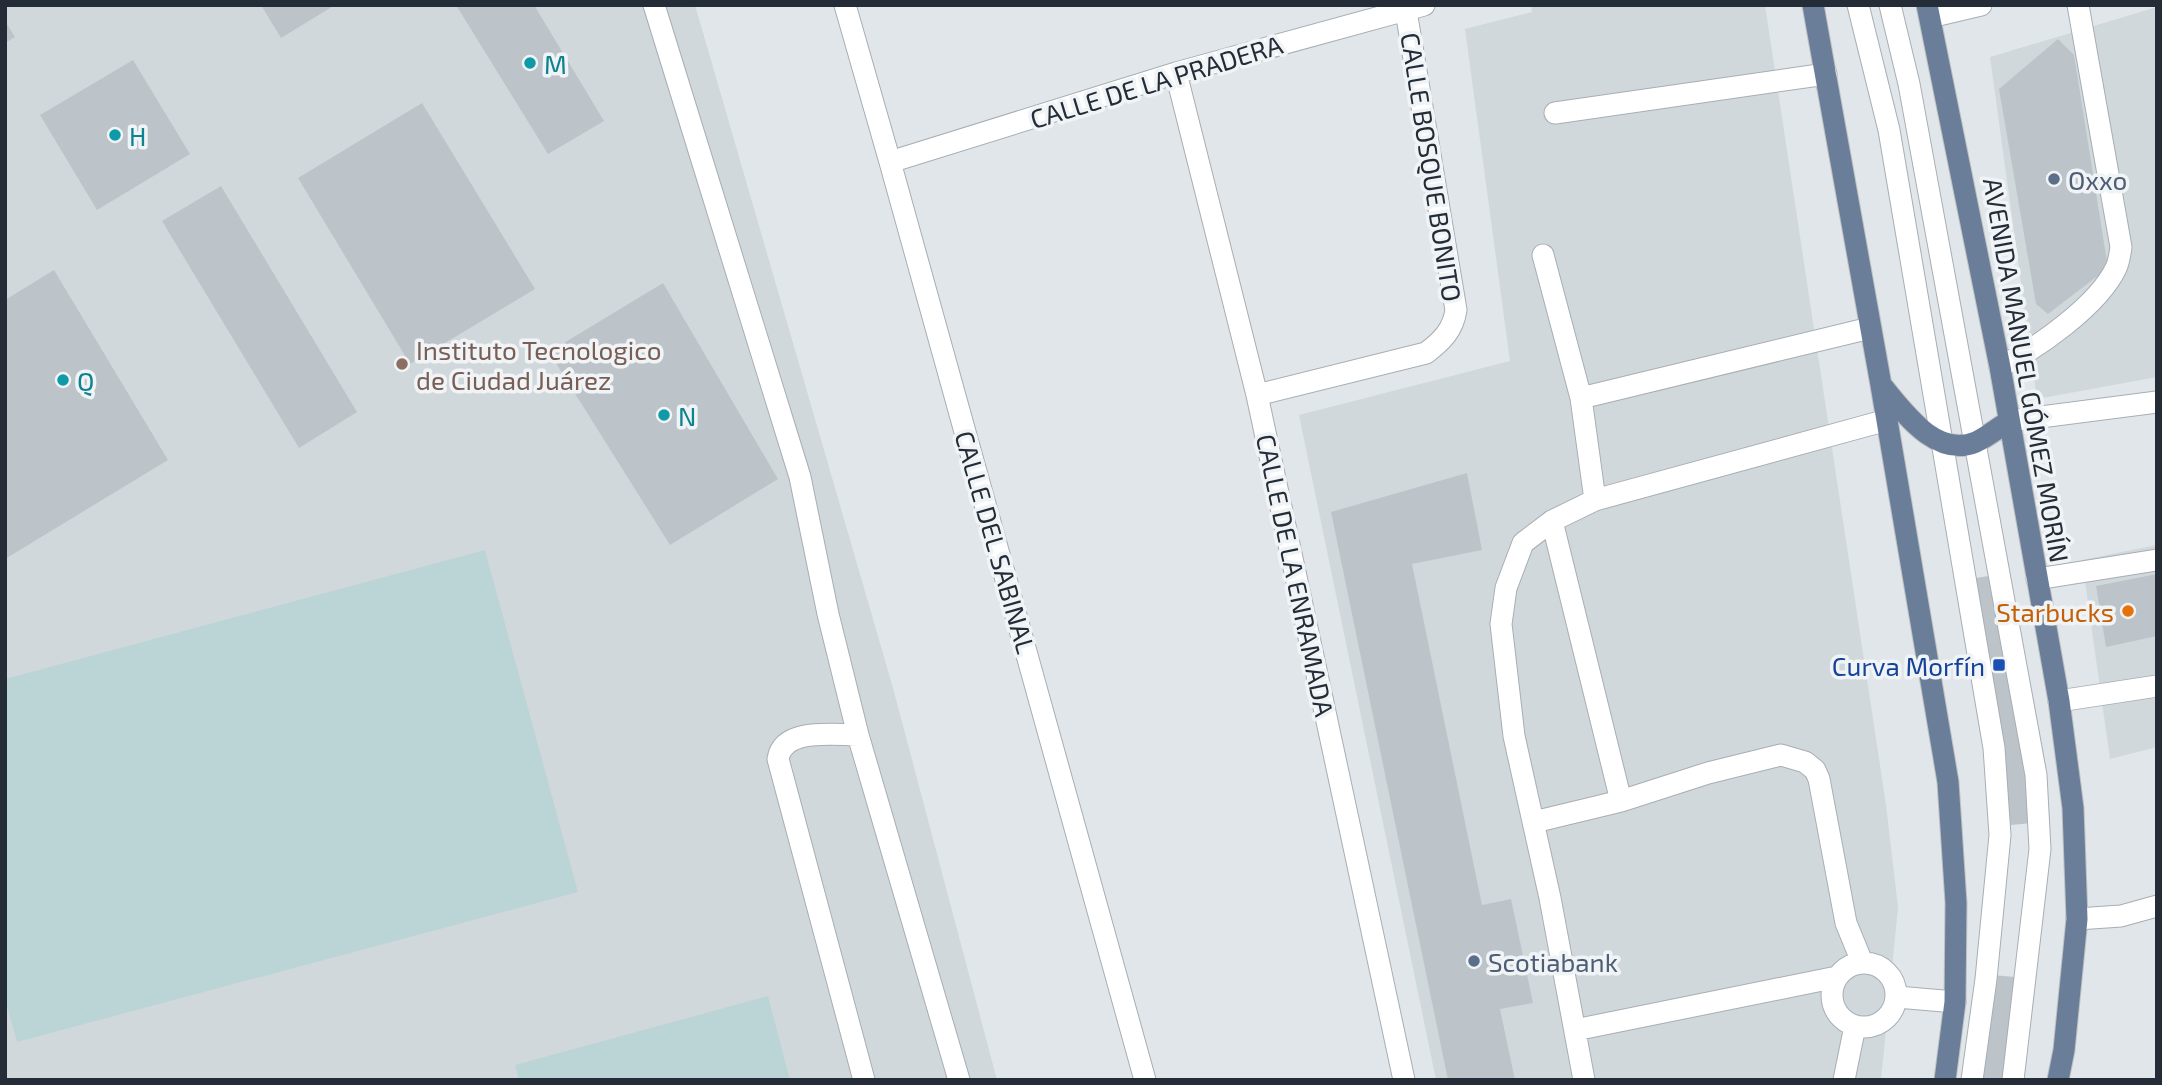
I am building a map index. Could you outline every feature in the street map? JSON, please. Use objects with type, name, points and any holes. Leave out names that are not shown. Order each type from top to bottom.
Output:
[{"type":"main road","points":[[1813,5],[1881,384],[1948,782],[1956,902],[1955,1002],[1945,1080]]},
{"type":"main road","name":"AVENIDA MANUEL GÓMEZ MORÍN","points":[[1929,11],[2000,367],[2059,701],[2073,808],[2077,919],[2064,1050],[2058,1080]]},
{"type":"main road","points":[[1881,384],[1918,428],[1941,441],[1958,445],[1974,443],[2008,421]]},
{"type":"street","points":[[654,5],[800,477],[828,614],[858,735],[959,1080]]},
{"type":"street","name":"CALLE DEL SABINAL","points":[[845,5],[1145,1080]]},
{"type":"street","points":[[1858,5],[1889,130],[1994,748],[2000,835],[1986,979],[1972,1080]]},
{"type":"street","points":[[1890,5],[1909,84],[2036,775],[2040,849],[2013,1080]]},
{"type":"street","points":[[1929,11],[1981,5]]},
{"type":"street","points":[[2000,367],[2028,352],[2079,312],[2109,280],[2118,265],[2121,247],[2078,5]]},
{"type":"street","name":"CALLE DE LA PRADERA","points":[[890,162],[1176,73],[1411,7]]},
{"type":"street","name":"CALLE BOSQUE BONITO","points":[[1257,395],[1426,353],[1440,342],[1454,323],[1456,310],[1411,7]]},
{"type":"street","name":"CALLE DE LA ENRAMADA","points":[[1176,73],[1257,395],[1404,1080]]},
{"type":"street","points":[[1555,113],[1826,74]]},
{"type":"street","points":[[1542,255],[1581,398],[1595,500]]},
{"type":"street","points":[[1581,398],[1870,328]]},
{"type":"street","points":[[2008,421],[2157,402]]},
{"type":"street","points":[[1584,1080],[1534,822],[1514,736],[1500,624],[1506,588],[1519,550],[1523,543],[1552,521],[1595,500],[1887,420]]},
{"type":"street","points":[[1552,521],[1621,801]]},
{"type":"street","points":[[2037,579],[2157,560]]},
{"type":"street","points":[[2059,701],[2157,686]]},
{"type":"street","points":[[858,735],[794,739],[783,746],[778,759],[864,1080]]},
{"type":"street","points":[[1534,822],[1621,801],[1708,772],[1781,755],[1805,762],[1815,770],[1819,779],[1846,923],[1862,962]]},
{"type":"street","points":[[2077,919],[2121,916],[2157,906]]},
{"type":"street","points":[[1862,962],[1875,964],[1887,972],[1895,982],[1897,996],[1893,1010],[1883,1021],[1870,1027],[1855,1026],[1842,1018],[1834,1006],[1832,991],[1837,977],[1848,966],[1862,962]]},
{"type":"street","points":[[1576,1030],[1837,977]]},
{"type":"street","points":[[1897,996],[1955,1002]]},
{"type":"street","points":[[1844,1080],[1855,1026]]},
{"type":"shaded area","name":"Instituto Tecnologico de Ciudad Juárez","points":[[5,5],[695,5],[893,688],[997,1080],[5,1080]]},
{"type":"shaded area","points":[[1531,5],[1765,5],[1886,805],[1898,907],[1881,1080],[1436,1080],[1299,415],[1510,361],[1465,29],[1532,12]]},
{"type":"shaded area","points":[[2157,7],[2157,377],[2037,399],[1990,57]]},
{"type":"shaded area","points":[[2157,545],[2157,747],[2110,759],[2082,560]]},
{"type":"shaded area","points":[[485,550],[578,892],[17,1042],[5,999],[5,679]]},
{"type":"shaded area","points":[[768,996],[790,1080],[519,1080],[515,1065]]},
{"type":"building","points":[[261,5],[335,5],[281,38]]},
{"type":"building","name":"M","points":[[456,5],[534,5],[604,121],[548,154]]},
{"type":"building","points":[[5,21],[15,37],[5,43]]},
{"type":"building","name":"Oxxo","points":[[2058,39],[2074,55],[2108,268],[2048,314],[2036,304],[1999,89]]},
{"type":"building","name":"H","points":[[133,60],[190,154],[97,210],[40,115]]},
{"type":"building","points":[[422,103],[535,289],[410,364],[298,178]]},
{"type":"building","points":[[221,186],[357,412],[299,448],[162,221]]},
{"type":"building","name":"Q","points":[[54,270],[168,460],[5,559],[5,300]]},
{"type":"building","name":"N","points":[[663,283],[778,479],[670,545],[549,352]]},
{"type":"building","points":[[1467,473],[1482,550],[1412,564],[1482,905],[1511,899],[1533,1003],[1500,1009],[1515,1080],[1448,1080],[1331,512]]},
{"type":"building","name":"Starbucks","points":[[2157,574],[2157,636],[2106,647],[2096,586]]},
{"type":"building","name":"Curva Morfín","points":[[1996,575],[2032,823],[2011,825],[1975,578]]},
{"type":"building","points":[[1992,975],[2015,977],[2003,1080],[1983,1080]]},
{"type":"place","name":"M","points":[[530,63]]},
{"type":"place","name":"H","points":[[115,135]]},
{"type":"place","name":"Oxxo","points":[[2054,179]]},
{"type":"place","name":"Instituto Tecnologico de Ciudad Juárez","points":[[402,364]]},
{"type":"place","name":"Q","points":[[63,380]]},
{"type":"place","name":"N","points":[[664,415]]},
{"type":"place","name":"Starbucks","points":[[2128,611]]},
{"type":"place","name":"Curva Morfín","points":[[1999,665]]},
{"type":"place","name":"Scotiabank","points":[[1474,961]]}]
